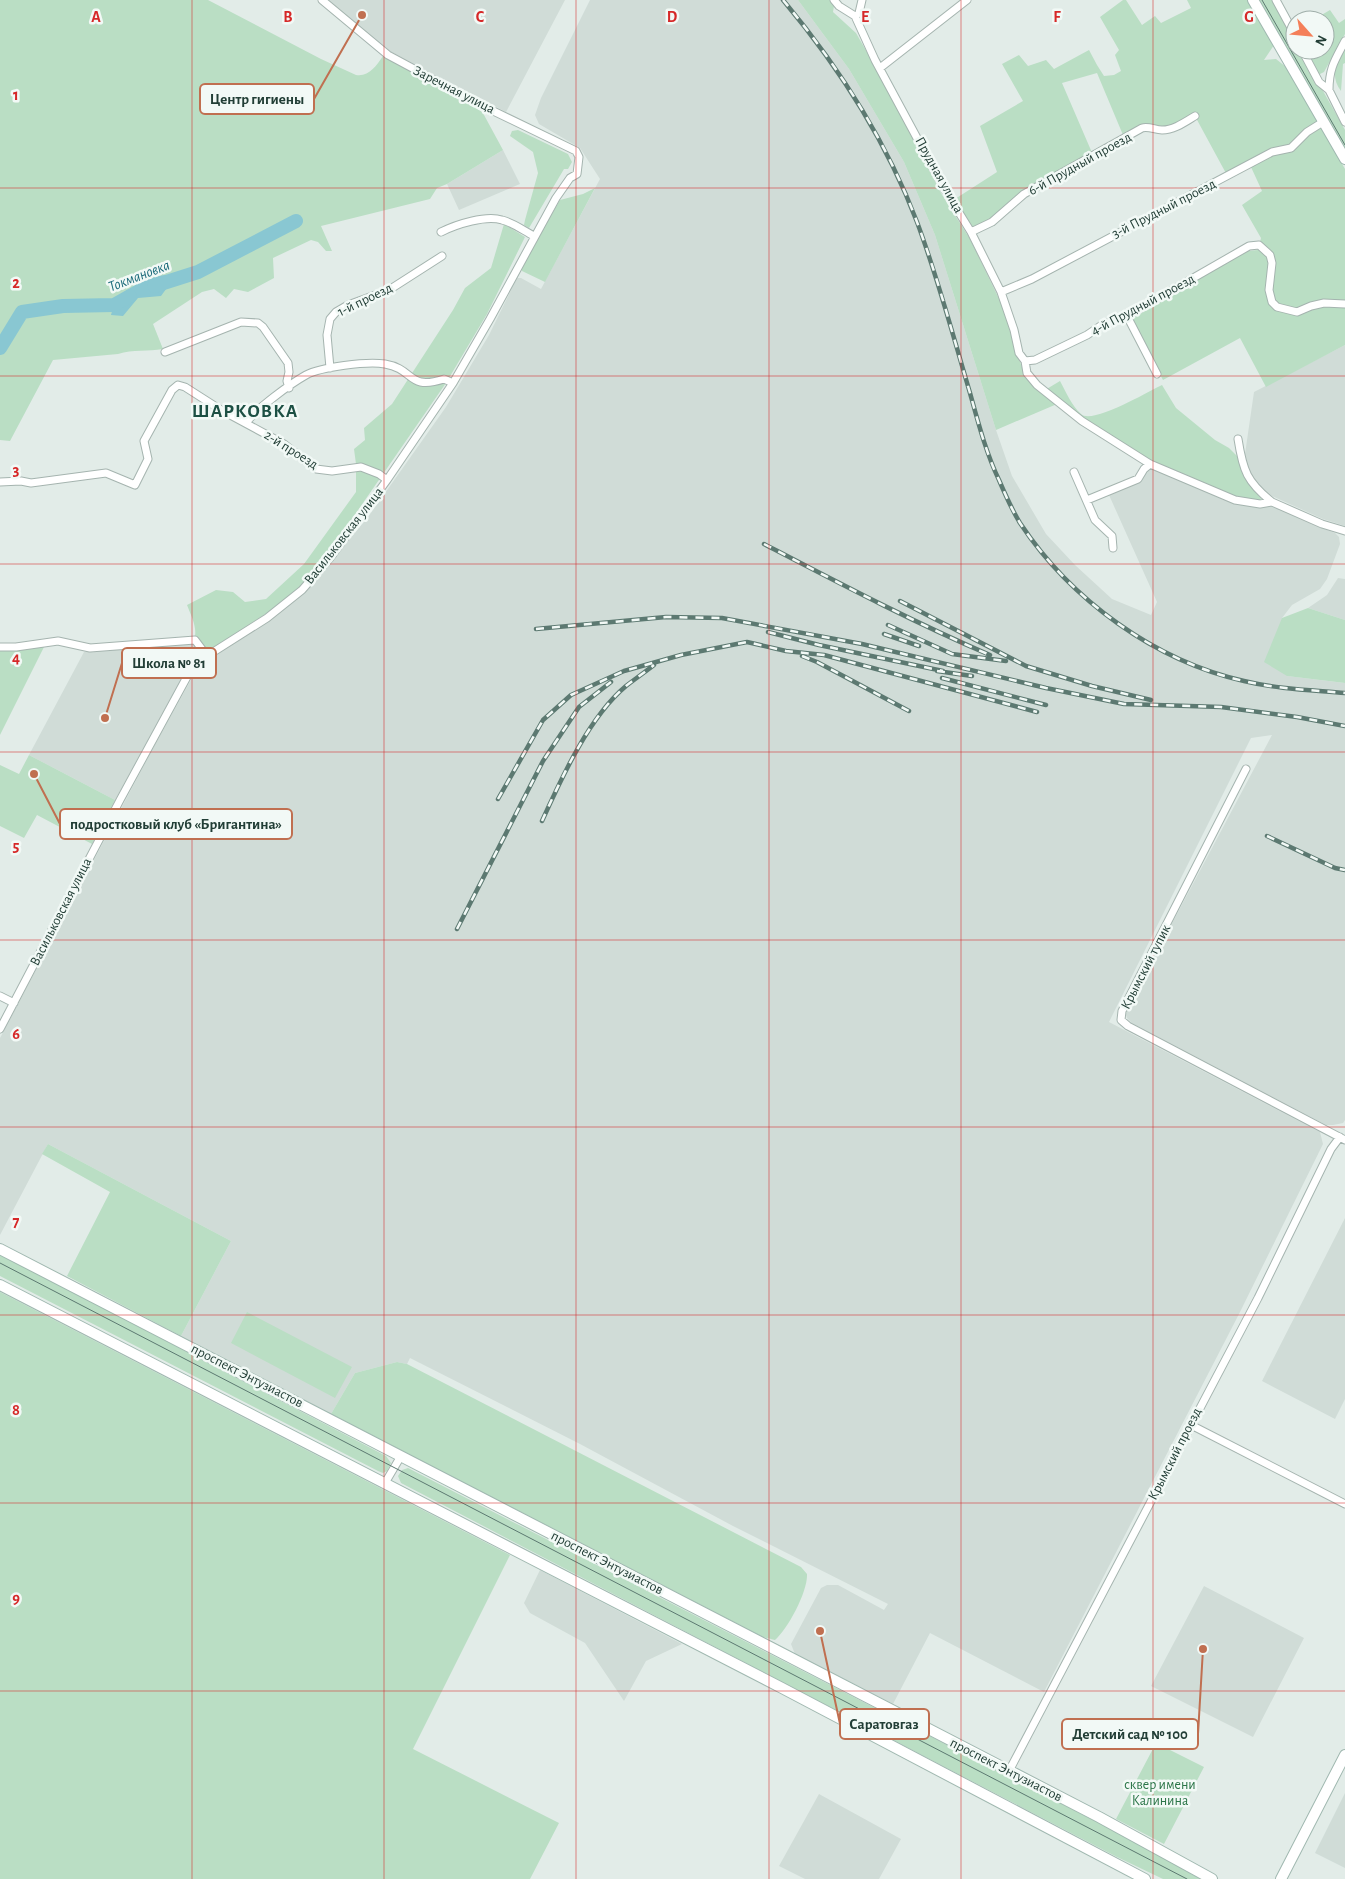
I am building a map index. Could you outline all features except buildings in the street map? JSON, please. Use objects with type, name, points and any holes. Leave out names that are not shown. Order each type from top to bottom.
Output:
[{"type":"main road","points":[[1253,0],[1345,159]]},
{"type":"main road","name":"проспект Энтузиастов","points":[[0,1249],[1009,1771],[1184,1862],[1212,1879]]},
{"type":"main road","points":[[0,1285],[774,1683],[1145,1879]]},
{"type":"main road","points":[[1281,1879],[1345,1755]]},
{"type":"street","name":"Заречная улица","points":[[322,0],[388,55],[485,107],[576,151],[579,157],[577,174]]},
{"type":"street","name":"Прудная улица","points":[[834,0],[839,6],[855,16],[880,68],[945,190],[971,232],[1001,292],[1014,330],[1019,353],[1025,361],[1027,373],[1037,385],[1082,421],[1150,464],[1235,500],[1260,504],[1272,502]]},
{"type":"street","points":[[855,16],[858,13],[862,0]]},
{"type":"street","points":[[880,68],[967,0]]},
{"type":"street","points":[[1276,0],[1285,17]]},
{"type":"street","points":[[1329,90],[1329,74],[1345,41]]},
{"type":"street","points":[[1307,60],[1319,82],[1329,90],[1345,122]]},
{"type":"street","name":"6-й Прудный проезд","points":[[971,232],[992,222],[1024,194],[1142,128],[1166,130],[1181,125],[1195,116]]},
{"type":"street","name":"3-й Прудный проезд","points":[[1001,292],[1032,279],[1272,152],[1292,148],[1308,132],[1323,122]]},
{"type":"street","name":"Васильковская улица","points":[[0,1030],[120,800],[188,675],[207,656],[267,618],[302,590],[330,558],[387,480],[453,383],[556,198],[570,178],[577,174]]},
{"type":"street","points":[[441,232],[455,225],[489,218],[500,219],[510,223],[534,236]]},
{"type":"street","name":"4-й Прудный проезд","points":[[1025,361],[1036,360],[1087,335],[1102,325],[1126,316],[1249,246],[1259,245],[1270,255],[1272,263],[1269,290],[1272,302],[1277,307],[1297,312],[1324,303],[1345,304]]},
{"type":"street","name":"1-й проезд","points":[[330,368],[327,335],[330,319],[336,312],[348,305],[389,290],[442,256]]},
{"type":"street","points":[[1126,316],[1157,374]]},
{"type":"street","points":[[164,352],[241,322],[258,323],[263,327],[288,363],[287,381],[289,388]]},
{"type":"street","points":[[246,423],[256,411],[306,375],[330,368],[366,363],[385,364],[401,368],[418,382],[425,383],[444,379],[453,383]]},
{"type":"street","name":"2-й проезд","points":[[0,482],[6,480],[31,483],[106,473],[135,485],[148,459],[144,441],[172,390],[178,385],[185,387],[221,410],[284,444],[316,469],[362,468],[379,474],[387,480]]},
{"type":"street","points":[[1238,439],[1240,455],[1251,483],[1258,490],[1272,502],[1322,524],[1345,531]]},
{"type":"street","points":[[1087,500],[1138,479],[1144,469],[1150,464]]},
{"type":"street","points":[[1074,472],[1095,520],[1112,536],[1113,548]]},
{"type":"street","points":[[0,647],[58,642],[90,648],[195,640],[207,656]]},
{"type":"street","name":"Крымский тупик","points":[[1246,769],[1122,1011],[1121,1020],[1128,1026],[1342,1138]]},
{"type":"street","points":[[0,996],[14,1003]]},
{"type":"street","name":"Крымский проезд","points":[[1009,1771],[1258,1298],[1331,1150],[1342,1138]]},
{"type":"street","points":[[1190,1425],[1345,1504]]},
{"type":"street","points":[[385,1482],[401,1456]]},
{"type":"shaded area","points":[[328,0],[565,0],[506,112],[384,48]]},
{"type":"shaded area","points":[[590,0],[798,0],[849,69],[904,162],[935,235],[1012,476],[1046,534],[1075,565],[1112,599],[1151,615],[1157,602],[1109,495],[1142,481],[1146,470],[1150,468],[1155,468],[1234,502],[1259,507],[1273,506],[1279,508],[1335,533],[1339,537],[1340,544],[1327,579],[1320,589],[1292,605],[1282,618],[1287,676],[1345,683],[1345,1120],[1343,1123],[1326,1125],[1132,1023],[1127,1018],[1125,1012],[1272,735],[1251,738],[1109,1022],[1320,1132],[1323,1144],[1239,1314],[1044,1692],[930,1633],[893,1704],[795,1654],[791,1644],[821,1588],[827,1585],[838,1585],[884,1610],[888,1604],[733,1526],[580,1444],[410,1358],[407,1364],[397,1362],[355,1373],[331,1414],[181,1336],[231,1241],[48,1144],[0,1235],[0,1038],[192,678],[200,667],[210,659],[266,623],[313,584],[368,517],[446,407],[489,335],[517,278],[521,278],[541,289],[600,179],[580,148],[539,124],[535,115],[541,98]]},
{"type":"shaded area","points":[[503,150],[520,184],[459,210],[447,184]]},
{"type":"shaded area","points":[[1345,345],[1345,526],[1323,519],[1260,489],[1248,472],[1245,454],[1254,392]]},
{"type":"shaded area","points":[[1338,578],[1345,579],[1345,620],[1308,608],[1327,595]]},
{"type":"shaded area","points":[[193,643],[198,653],[181,673],[181,680],[115,800],[29,755],[84,652]]},
{"type":"shaded area","points":[[1345,1218],[1345,1399],[1335,1419],[1262,1381]]},
{"type":"shaded area","points":[[540,1570],[682,1644],[646,1661],[624,1701],[585,1643],[530,1613],[524,1603]]},
{"type":"shaded area","points":[[1204,1586],[1304,1638],[1253,1737],[1151,1686]]},
{"type":"shaded area","points":[[1345,1793],[1345,1868],[1315,1853]]},
{"type":"shaded area","points":[[819,1794],[901,1839],[879,1879],[805,1879],[779,1866]]},
{"type":"green space","points":[[0,0],[208,0],[321,59],[356,75],[368,73],[383,56],[478,107],[503,150],[447,184],[437,188],[430,199],[321,226],[332,251],[326,251],[318,242],[311,240],[273,258],[274,278],[248,292],[234,289],[226,298],[214,289],[202,292],[153,324],[163,349],[53,360],[10,441],[0,440]]},
{"type":"green space","points":[[798,0],[835,0],[833,12],[856,33],[912,131],[941,193],[970,239],[1002,305],[1025,375],[1057,404],[996,430],[935,235],[904,162],[849,69]]},
{"type":"green space","points":[[1123,0],[1126,0],[1142,25],[1155,16],[1161,23],[1191,8],[1187,0],[1250,0],[1274,45],[1264,60],[1276,59],[1286,67],[1345,169],[1345,345],[1266,387],[1240,338],[1163,380],[1131,322],[1132,317],[1246,251],[1258,250],[1261,238],[1242,205],[1262,191],[1251,167],[1228,177],[1196,118],[1167,128],[1123,135],[1097,73],[1062,83],[1093,155],[1023,194],[990,221],[976,228],[972,227],[969,223],[955,199],[997,172],[980,126],[1023,101],[1002,64],[1019,55],[1028,66],[1046,60],[1054,69],[1089,50],[1104,76],[1114,75],[1121,71],[1115,55],[1119,50],[1100,17]]},
{"type":"green space","points":[[1258,0],[1272,0],[1285,24],[1285,47]]},
{"type":"green space","points":[[1335,17],[1339,23],[1345,19],[1345,34],[1335,52]]},
{"type":"green space","points":[[1345,46],[1345,63],[1343,64],[1341,91],[1337,85],[1335,74],[1337,63]]},
{"type":"green space","points":[[1292,60],[1306,60],[1345,130],[1345,152]]},
{"type":"green space","points":[[1311,60],[1331,60],[1324,72],[1318,75]]},
{"type":"green space","points":[[518,130],[568,154],[572,162],[568,169],[564,169],[529,228],[524,225],[538,173],[533,152],[510,136],[512,131]]},
{"type":"green space","points":[[595,188],[545,282],[522,271],[521,267],[560,200],[583,194]]},
{"type":"green space","points":[[504,224],[525,237],[487,314],[446,383],[327,555],[300,588],[267,613],[201,656],[193,643],[195,629],[187,605],[216,590],[233,592],[245,602],[266,599],[304,564],[356,492],[354,449],[365,440],[364,428],[392,404],[453,310],[465,288],[491,268]]},
{"type":"green space","points":[[1060,381],[1075,407],[1081,414],[1087,416],[1108,411],[1162,385],[1176,408],[1237,456],[1249,484],[1262,500],[1259,502],[1245,500],[1223,493],[1154,462],[1095,427],[1045,390]]},
{"type":"green space","points":[[1308,608],[1345,620],[1345,683],[1287,676],[1264,662],[1282,618]]},
{"type":"green space","points":[[44,647],[0,735],[0,650]]},
{"type":"green space","points":[[29,755],[115,800],[92,844],[37,815],[24,838],[0,826],[0,765],[19,774]]},
{"type":"green space","points":[[48,1144],[231,1241],[181,1336],[67,1276],[110,1192],[42,1154]]},
{"type":"green space","points":[[0,1254],[386,1456],[391,1463],[387,1471],[383,1473],[378,1471],[0,1276]]},
{"type":"green space","points":[[0,1292],[510,1555],[413,1749],[559,1823],[530,1879],[0,1879]]},
{"type":"green space","points":[[247,1312],[352,1367],[335,1398],[231,1343]]},
{"type":"green space","points":[[397,1362],[407,1364],[801,1567],[807,1574],[804,1590],[786,1627],[775,1640],[763,1637],[331,1414],[355,1373]]},
{"type":"green space","points":[[408,1468],[1128,1838],[1200,1879],[1163,1879],[1117,1857],[401,1483],[398,1476],[402,1470]]},
{"type":"green space","name":"сквер имени Калинина","points":[[1156,1743],[1204,1767],[1164,1844],[1116,1819]]},
{"type":"water","points":[[165,275],[172,281],[161,296],[138,298],[123,316],[111,315],[116,301],[125,291],[145,280]]},
{"type":"waterway","name":"Токмановка","points":[[154,286],[198,272],[296,221]]},
{"type":"waterway","name":"Токмановка","points":[[0,348],[22,312],[63,306],[114,305],[130,296]]},
{"type":"tram line","points":[[1262,0],[1345,145]]},
{"type":"tram line","points":[[0,1263],[1187,1879]]},
{"type":"railway","points":[[783,0],[804,25],[842,78],[876,133],[891,162],[905,192],[932,264],[990,459],[1017,518],[1041,551],[1090,602],[1147,643],[1179,659],[1211,672],[1256,684],[1345,693]]},
{"type":"railway","points":[[764,544],[904,616],[990,655]]},
{"type":"railway","points":[[900,601],[1026,666],[1092,686],[1151,700]]},
{"type":"railway","points":[[536,629],[666,617],[722,618],[862,644],[1046,688],[1124,704],[1221,707],[1297,717],[1345,726]]},
{"type":"railway","points":[[888,625],[952,654],[1006,661]]},
{"type":"railway","points":[[768,632],[819,645],[943,671]]},
{"type":"railway","points":[[884,634],[919,646]]},
{"type":"railway","points":[[498,799],[543,720],[571,695],[624,671],[681,655],[747,642],[786,651],[824,655],[1037,712]]},
{"type":"railway","points":[[802,656],[817,662],[909,711]]},
{"type":"railway","points":[[542,821],[578,749],[600,714],[626,686],[654,665]]},
{"type":"railway","points":[[937,671],[972,676]]},
{"type":"railway","points":[[942,678],[1046,705]]},
{"type":"railway","points":[[457,929],[543,761],[579,707],[611,682]]},
{"type":"railway","points":[[1267,836],[1335,868],[1345,870]]},
{"type":"place","name":"Центр гигиены","points":[[362,15]]},
{"type":"place","name":"Школа № 81","points":[[105,718]]},
{"type":"place","name":"подростковый клуб «Бригантина»","points":[[34,774]]},
{"type":"place","name":"Саратовгаз","points":[[820,1631]]},
{"type":"place","name":"Детский сад № 100","points":[[1203,1649]]},
{"type":"district","name":"ШАРКОВКА","points":[[245,411]]}]
